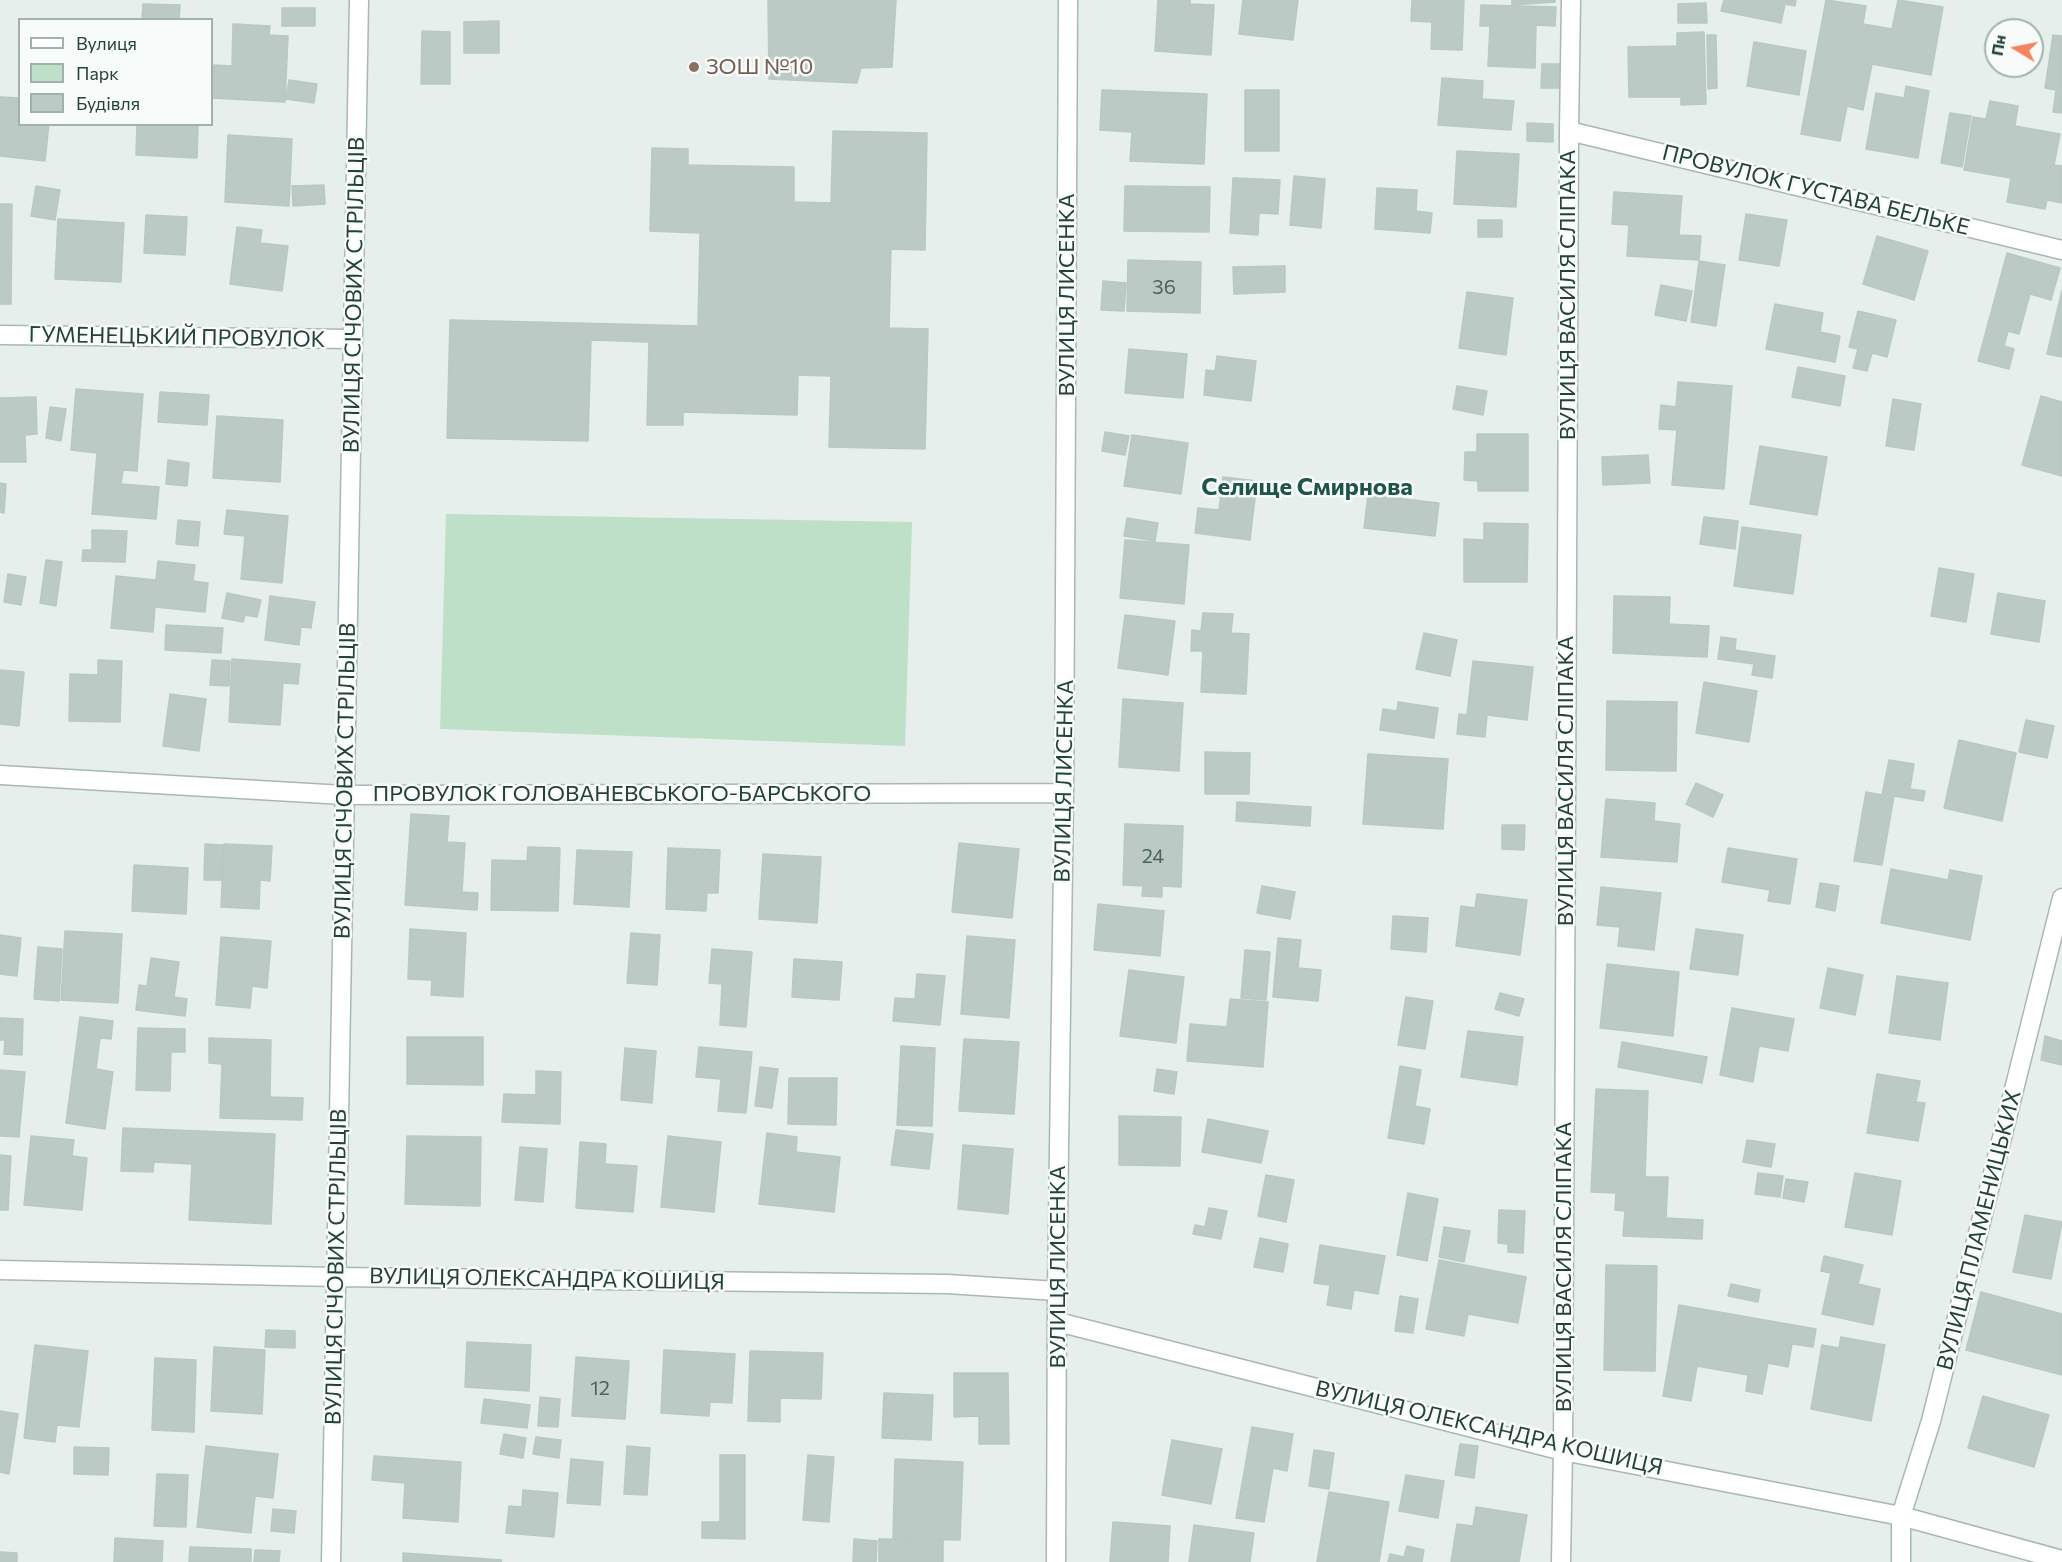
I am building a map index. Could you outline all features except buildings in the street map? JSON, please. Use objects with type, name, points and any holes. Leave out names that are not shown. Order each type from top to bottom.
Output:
[{"type":"street","name":"ВУЛИЦЯ СІЧОВИХ СТРІЛЬЦІВ","points":[[331,1562],[359,0]]},
{"type":"street","name":"ВУЛИЦЯ ЛИСЕНКА","points":[[1056,1562],[1057,1292],[1064,793],[1068,0]]},
{"type":"street","name":"ВУЛИЦЯ ВАСИЛЯ СЛІПАКА","points":[[1561,1562],[1571,0]]},
{"type":"street","name":"ПРОВУЛОК ГУСТАВА БЕЛЬКЕ","points":[[1569,131],[2062,250]]},
{"type":"street","name":"ГУМЕНЕЦЬКИЙ ПРОВУЛОК","points":[[0,335],[353,339]]},
{"type":"street","name":"ПРОВУЛОК ГОЛОВАНЕВСЬКОГО-БАРСЬКОГО","points":[[0,775],[344,795],[1064,793]]},
{"type":"street","name":"ВУЛИЦЯ ПЛАМЕНИЦЬКИХ","points":[[1900,1562],[1901,1516],[1931,1421],[2062,898]]},
{"type":"street","name":"ВУЛИЦЯ ОЛЕКСАНДРА КОШИЦЯ","points":[[0,1270],[336,1277],[947,1284],[1057,1292]]},
{"type":"street","name":"ВУЛИЦЯ ОЛЕКСАНДРА КОШИЦЯ","points":[[1058,1322],[1563,1451],[1901,1516],[2062,1560]]},
{"type":"green space","points":[[446,514],[912,522],[905,746],[440,729]]},
{"type":"place","name":"ЗОШ №10","points":[[694,67]]},
{"type":"district","name":"Селище Смирнова","points":[[1307,487]]}]
